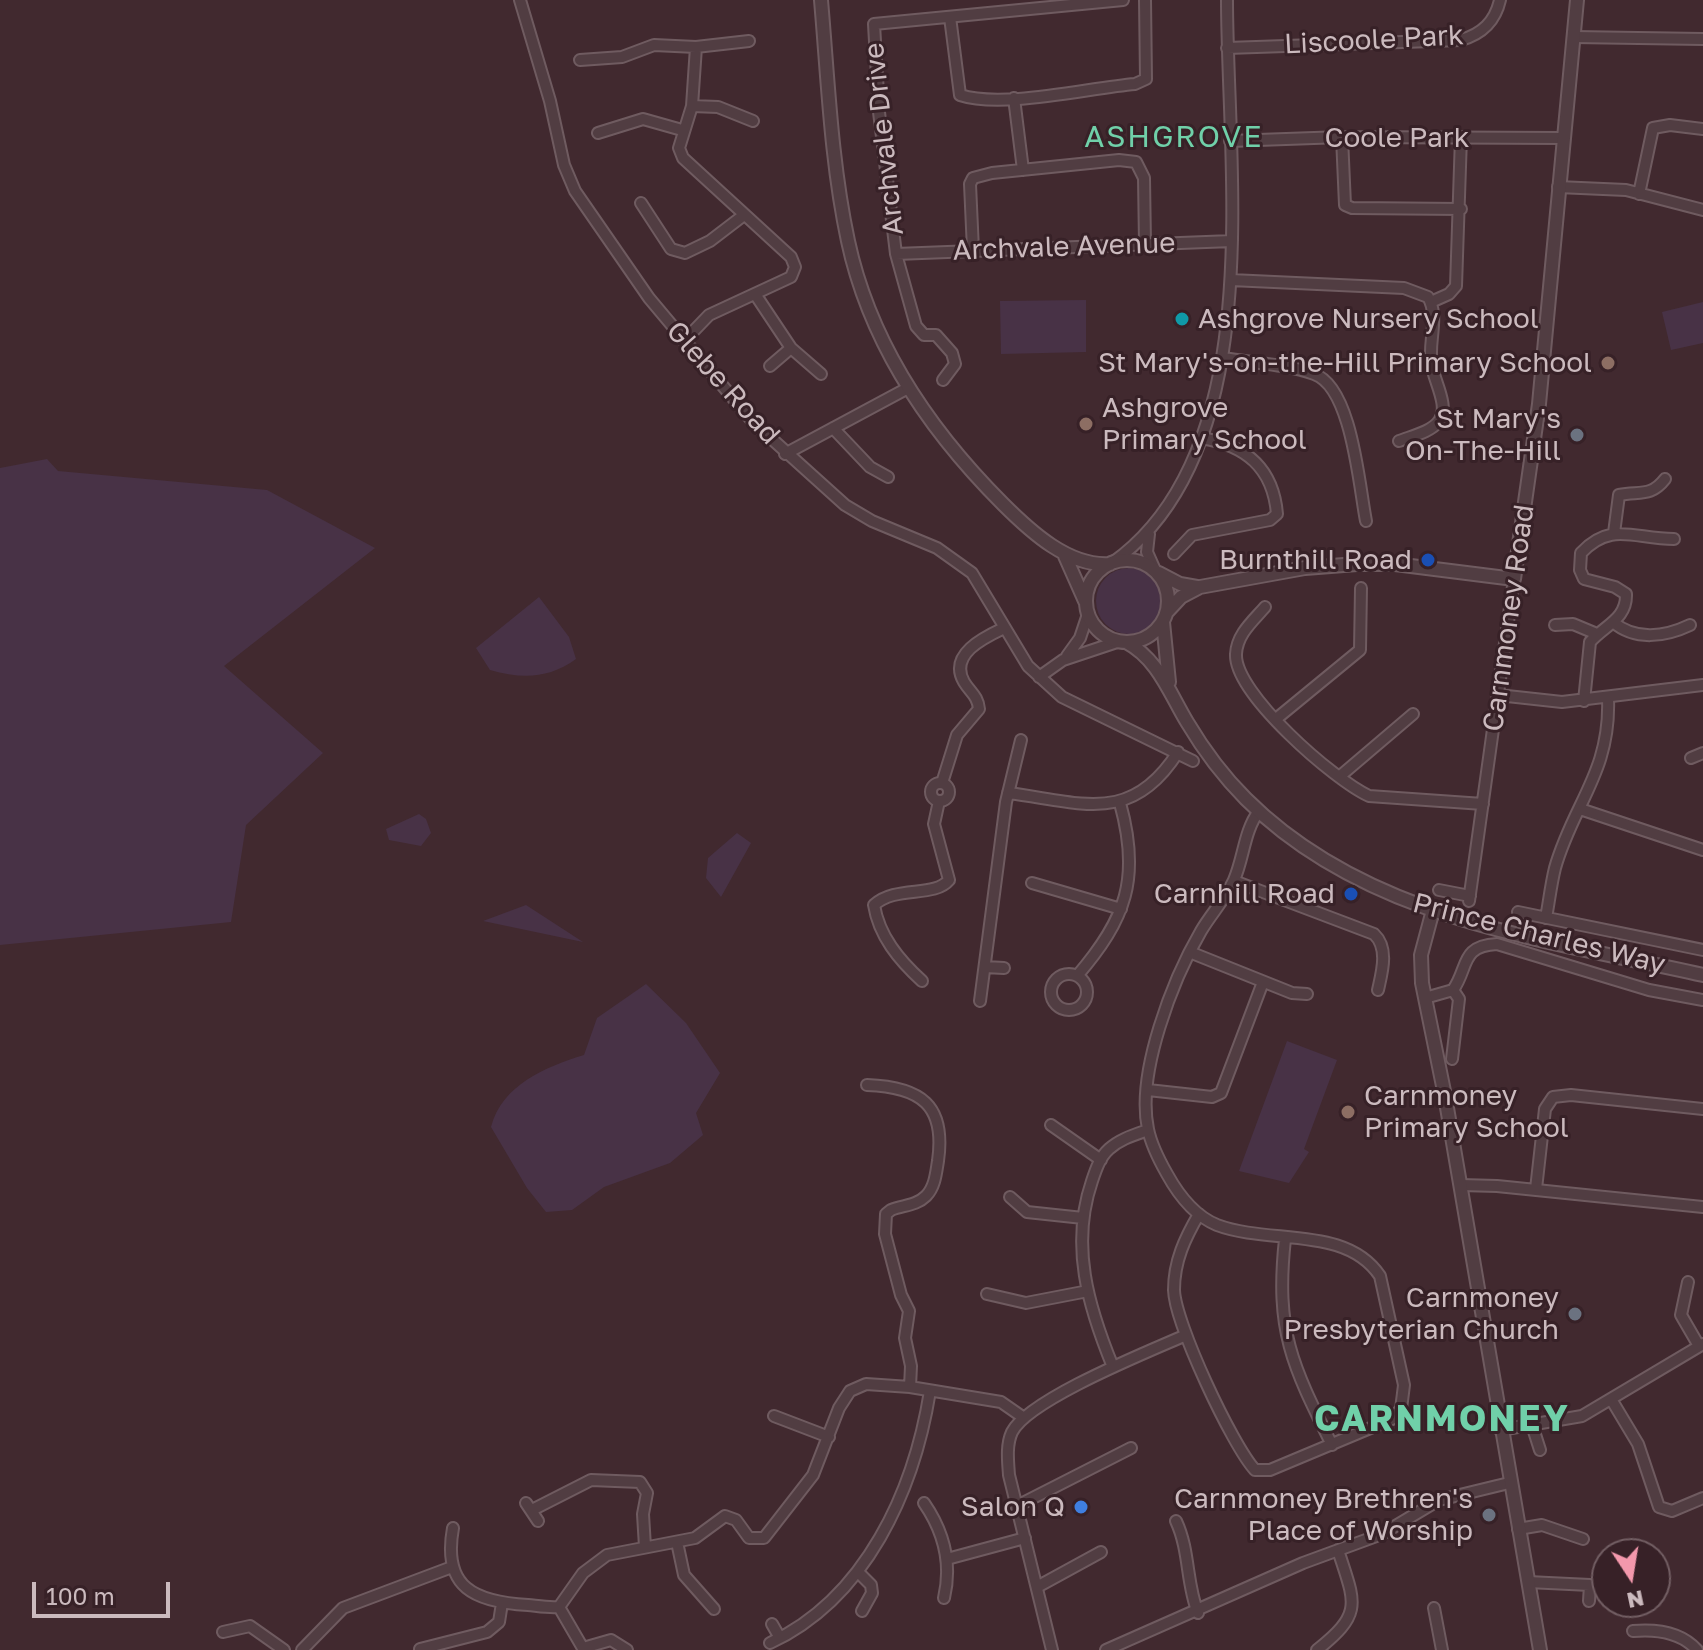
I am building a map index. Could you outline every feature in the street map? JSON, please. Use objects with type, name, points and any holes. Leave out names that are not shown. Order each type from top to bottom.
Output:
[{"type":"street","name":"Glebe Road","points":[[520,0],[550,101],[564,165],[575,191],[649,298],[753,422],[845,505],[959,562],[981,586],[1028,666],[1062,697],[1193,761]]},
{"type":"street","points":[[821,0],[838,185],[848,244],[874,321],[908,388],[948,446],[976,476],[1010,511],[1061,551],[1086,564],[1139,561],[1180,584],[1200,587]]},
{"type":"street","name":"Archvale Drive","points":[[943,380],[955,364],[952,353],[936,335],[924,335],[916,326],[896,254],[879,112],[874,24],[1123,0]]},
{"type":"street","points":[[950,17],[960,95],[973,99],[1014,98],[1135,84],[1146,79],[1145,0]]},
{"type":"street","points":[[1039,677],[1063,660],[1080,638],[1088,611],[1089,587],[1101,569],[1152,528],[1182,478],[1201,438],[1223,358],[1231,280],[1227,0]]},
{"type":"street","name":"Liscoole Park","points":[[1227,48],[1461,40],[1483,31],[1498,11],[1500,0]]},
{"type":"street","name":"Carnmoney Road","points":[[1439,890],[1470,898],[1539,404],[1577,0]]},
{"type":"street","points":[[1574,37],[1703,39]]},
{"type":"street","points":[[580,60],[622,57],[654,45],[696,47],[749,41]]},
{"type":"street","points":[[684,341],[709,315],[791,277],[795,267],[791,257],[683,158],[679,148],[682,130],[692,106],[696,47]]},
{"type":"street","points":[[1014,98],[1023,170]]},
{"type":"street","points":[[692,106],[718,107],[753,121]]},
{"type":"street","points":[[598,133],[643,119],[682,130]]},
{"type":"street","points":[[1639,194],[1653,128],[1670,125],[1703,129]]},
{"type":"street","points":[[1342,137],[1345,205],[1461,209]]},
{"type":"street","name":"Coole Park","points":[[1230,141],[1342,137],[1563,138]]},
{"type":"street","points":[[1431,302],[1449,294],[1456,286],[1461,209],[1461,137]]},
{"type":"street","points":[[973,250],[970,184],[973,178],[1119,160],[1136,162],[1144,178],[1145,244]]},
{"type":"street","points":[[1558,187],[1613,189],[1703,210]]},
{"type":"street","points":[[641,203],[671,249],[685,253],[710,241],[744,215]]},
{"type":"street","name":"Archvale Avenue","points":[[896,254],[1232,241]]},
{"type":"street","points":[[1231,280],[1404,288],[1418,292],[1431,302]]},
{"type":"street","points":[[755,294],[791,348],[821,374]]},
{"type":"street","points":[[1399,441],[1440,421],[1443,410],[1432,366],[1431,302]]},
{"type":"street","points":[[770,366],[791,348]]},
{"type":"street","points":[[1223,358],[1314,374],[1333,388],[1344,410],[1366,521]]},
{"type":"street","points":[[785,454],[908,388]]},
{"type":"street","points":[[833,428],[870,467],[888,477]]},
{"type":"street","points":[[1174,554],[1197,534],[1270,520],[1277,514],[1267,475],[1257,462],[1243,449],[1201,438]]},
{"type":"street","points":[[1614,533],[1619,495],[1643,495],[1656,490],[1665,479]]},
{"type":"street","points":[[1152,528],[1147,552],[1168,591],[1165,617]]},
{"type":"street","points":[[1584,701],[1590,642],[1621,617],[1626,594],[1615,587],[1593,584],[1584,579],[1580,570],[1581,553],[1596,537],[1614,533],[1642,539],[1674,539]]},
{"type":"street","points":[[1061,551],[1077,576],[1088,611],[1104,635],[1123,642]]},
{"type":"street","points":[[1063,660],[1147,637],[1181,597],[1200,587],[1305,568],[1395,564],[1514,579]]},
{"type":"street","points":[[1276,719],[1360,650],[1361,588]]},
{"type":"street","points":[[1265,607],[1239,640],[1237,663],[1248,686],[1295,741],[1339,777],[1369,796],[1483,804]]},
{"type":"street","name":"Prince Charles Way","points":[[1165,617],[1163,650],[1171,693]]},
{"type":"street","points":[[1613,622],[1625,632],[1636,634],[1673,633],[1690,625]]},
{"type":"street","points":[[1555,625],[1573,624],[1597,634]]},
{"type":"street","points":[[922,981],[901,962],[877,921],[874,905],[883,897],[914,889],[933,890],[949,880],[934,824],[939,801],[931,790],[942,783],[957,735],[979,709],[979,700],[963,680],[960,666],[966,652],[978,641],[1004,628]]},
{"type":"street","name":"Prince Charles Way","points":[[1123,642],[1148,656],[1214,762],[1259,811],[1329,864],[1361,882],[1433,910],[1495,929],[1703,975]]},
{"type":"street","points":[[1498,695],[1584,701],[1703,685]]},
{"type":"street","points":[[1546,918],[1555,868],[1593,786],[1605,750],[1608,698]]},
{"type":"street","points":[[1339,777],[1413,714]]},
{"type":"street","points":[[980,1001],[1008,793],[1021,740]]},
{"type":"street","points":[[1008,793],[1101,805],[1120,803],[1162,777],[1178,752]]},
{"type":"street","points":[[1691,758],[1703,753]]},
{"type":"street","points":[[1077,976],[1115,928],[1121,909],[1129,865],[1120,803]]},
{"type":"street","points":[[1580,809],[1703,850]]},
{"type":"street","points":[[1199,1214],[1177,1258],[1174,1291],[1186,1335],[1247,1461],[1255,1470],[1270,1470],[1392,1419],[1401,1409],[1404,1385],[1380,1276],[1358,1252],[1339,1245],[1246,1234],[1215,1224],[1199,1214],[1175,1189],[1148,1130],[1148,1090],[1157,1039],[1174,987],[1199,935],[1234,881],[1249,828],[1259,811]]},
{"type":"street","points":[[1234,881],[1374,934],[1380,940],[1384,964],[1378,990]]},
{"type":"street","points":[[1032,883],[1121,909]]},
{"type":"street","points":[[1433,910],[1421,955],[1425,998],[1461,1185],[1537,1650]]},
{"type":"street","points":[[1518,912],[1703,950]]},
{"type":"street","points":[[1453,990],[1467,957],[1485,944],[1497,944],[1649,990],[1703,1000]]},
{"type":"street","points":[[1192,953],[1292,993],[1307,994]]},
{"type":"street","points":[[985,967],[1004,968]]},
{"type":"street","points":[[1148,1090],[1212,1097],[1221,1093],[1263,982]]},
{"type":"street","points":[[1425,998],[1453,990]]},
{"type":"street","points":[[1452,1059],[1459,999],[1453,990]]},
{"type":"street","points":[[867,1085],[885,1086],[918,1096],[932,1108],[939,1127],[938,1159],[931,1190],[919,1202],[891,1210],[884,1223],[898,1286],[909,1311],[905,1338],[911,1366],[910,1387]]},
{"type":"street","points":[[1536,1189],[1545,1109],[1553,1097],[1571,1095],[1703,1109]]},
{"type":"street","points":[[1051,1125],[1101,1160]]},
{"type":"street","points":[[1113,1367],[1082,1264],[1083,1218],[1101,1160],[1120,1140],[1148,1130]]},
{"type":"street","points":[[1461,1185],[1536,1189],[1703,1207]]},
{"type":"street","points":[[1010,1197],[1027,1212],[1083,1218]]},
{"type":"street","points":[[1285,1239],[1280,1311],[1302,1383],[1332,1445]]},
{"type":"street","points":[[1500,1430],[1582,1416],[1701,1345],[1681,1315],[1688,1282]]},
{"type":"street","points":[[987,1294],[1026,1303],[1088,1291]]},
{"type":"street","points":[[1052,1650],[1007,1452],[1012,1432],[1024,1418],[1113,1367],[1186,1335]]},
{"type":"street","points":[[559,1607],[593,1564],[619,1551],[702,1535],[725,1516],[736,1520],[749,1538],[764,1538],[813,1475],[839,1408],[850,1391],[875,1383],[910,1387],[1001,1402],[1024,1418]]},
{"type":"street","points":[[772,1624],[775,1640],[823,1610],[858,1572],[897,1498],[918,1441],[930,1391]]},
{"type":"street","points":[[1611,1399],[1638,1444],[1659,1507],[1672,1511],[1703,1498]]},
{"type":"street","points":[[774,1416],[829,1437]]},
{"type":"street","points":[[1532,1425],[1540,1450]]},
{"type":"street","points":[[1017,1506],[1131,1448]]},
{"type":"street","points":[[538,1521],[529,1506],[591,1480],[640,1482],[647,1493],[643,1514],[645,1547]]},
{"type":"street","points":[[1106,1650],[1390,1530],[1454,1494],[1509,1483]]},
{"type":"street","points":[[924,1503],[936,1519],[947,1559],[949,1577],[944,1598]]},
{"type":"street","points":[[1176,1521],[1185,1544],[1189,1586],[1198,1613]]},
{"type":"street","points":[[1518,1529],[1542,1525],[1583,1539]]},
{"type":"street","points":[[453,1528],[452,1567],[472,1594],[502,1603],[559,1607]]},
{"type":"street","points":[[947,1559],[1025,1538]]},
{"type":"street","points":[[677,1542],[684,1575],[714,1609]]},
{"type":"street","points":[[1317,1650],[1345,1628],[1353,1604],[1338,1550]]},
{"type":"street","points":[[1037,1587],[1101,1552]]},
{"type":"street","points":[[302,1650],[343,1608],[452,1567]]},
{"type":"street","points":[[858,1572],[871,1585],[872,1593],[862,1611]]},
{"type":"street","points":[[1528,1582],[1590,1585],[1589,1601]]},
{"type":"street","points":[[420,1649],[487,1632],[499,1622],[502,1603]]},
{"type":"street","points":[[559,1607],[584,1649],[611,1640],[627,1650]]},
{"type":"street","points":[[1434,1608],[1442,1650]]},
{"type":"street","points":[[223,1632],[250,1626],[284,1650]]},
{"type":"street","points":[[1633,1631],[1672,1634],[1685,1638],[1697,1650]]},
{"type":"shaded area","points":[[1086,300],[1086,352],[1001,354],[1000,301]]},
{"type":"shaded area","points":[[1703,302],[1703,343],[1671,350],[1662,312]]},
{"type":"shaded area","points":[[47,459],[58,471],[267,490],[375,548],[224,666],[323,753],[246,825],[231,922],[0,945],[0,468]]},
{"type":"shaded area","points":[[1129,568],[1152,578],[1162,601],[1152,624],[1129,634],[1106,624],[1096,601],[1106,578]]},
{"type":"shaded area","points":[[539,597],[569,637],[576,659],[545,674],[524,676],[490,670],[476,648]]},
{"type":"shaded area","points":[[419,814],[426,819],[431,833],[421,846],[389,840],[386,829]]},
{"type":"shaded area","points":[[737,833],[751,843],[721,897],[706,878],[708,858]]},
{"type":"shaded area","points":[[526,905],[583,942],[483,921]]},
{"type":"shaded area","points":[[646,984],[686,1023],[720,1073],[696,1113],[703,1135],[670,1163],[604,1187],[572,1210],[546,1212],[527,1188],[491,1127],[497,1112],[515,1089],[527,1080],[555,1065],[584,1055],[597,1018]]},
{"type":"shaded area","points":[[1287,1041],[1337,1060],[1304,1149],[1309,1152],[1289,1183],[1239,1171]]},
{"type":"place","name":"Ashgrove Nursery School","points":[[1182,319]]},
{"type":"place","name":"St Mary's-on-the-Hill Primary School","points":[[1608,363]]},
{"type":"place","name":"Ashgrove Primary School","points":[[1086,424]]},
{"type":"place","name":"St Mary's On-The-Hill","points":[[1577,435]]},
{"type":"place","name":"Burnthill Road","points":[[1428,560]]},
{"type":"place","name":"Carnhill Road","points":[[1351,894]]},
{"type":"place","name":"Carnmoney Primary School","points":[[1348,1112]]},
{"type":"place","name":"Carnmoney Presbyterian Church","points":[[1575,1314]]},
{"type":"place","name":"Salon Q","points":[[1081,1507]]},
{"type":"place","name":"Carnmoney Brethren's Place of Worship","points":[[1489,1515]]},
{"type":"district","name":"ASHGROVE","points":[[1174,137]]},
{"type":"district","name":"CARNMONEY","points":[[1442,1420]]}]
